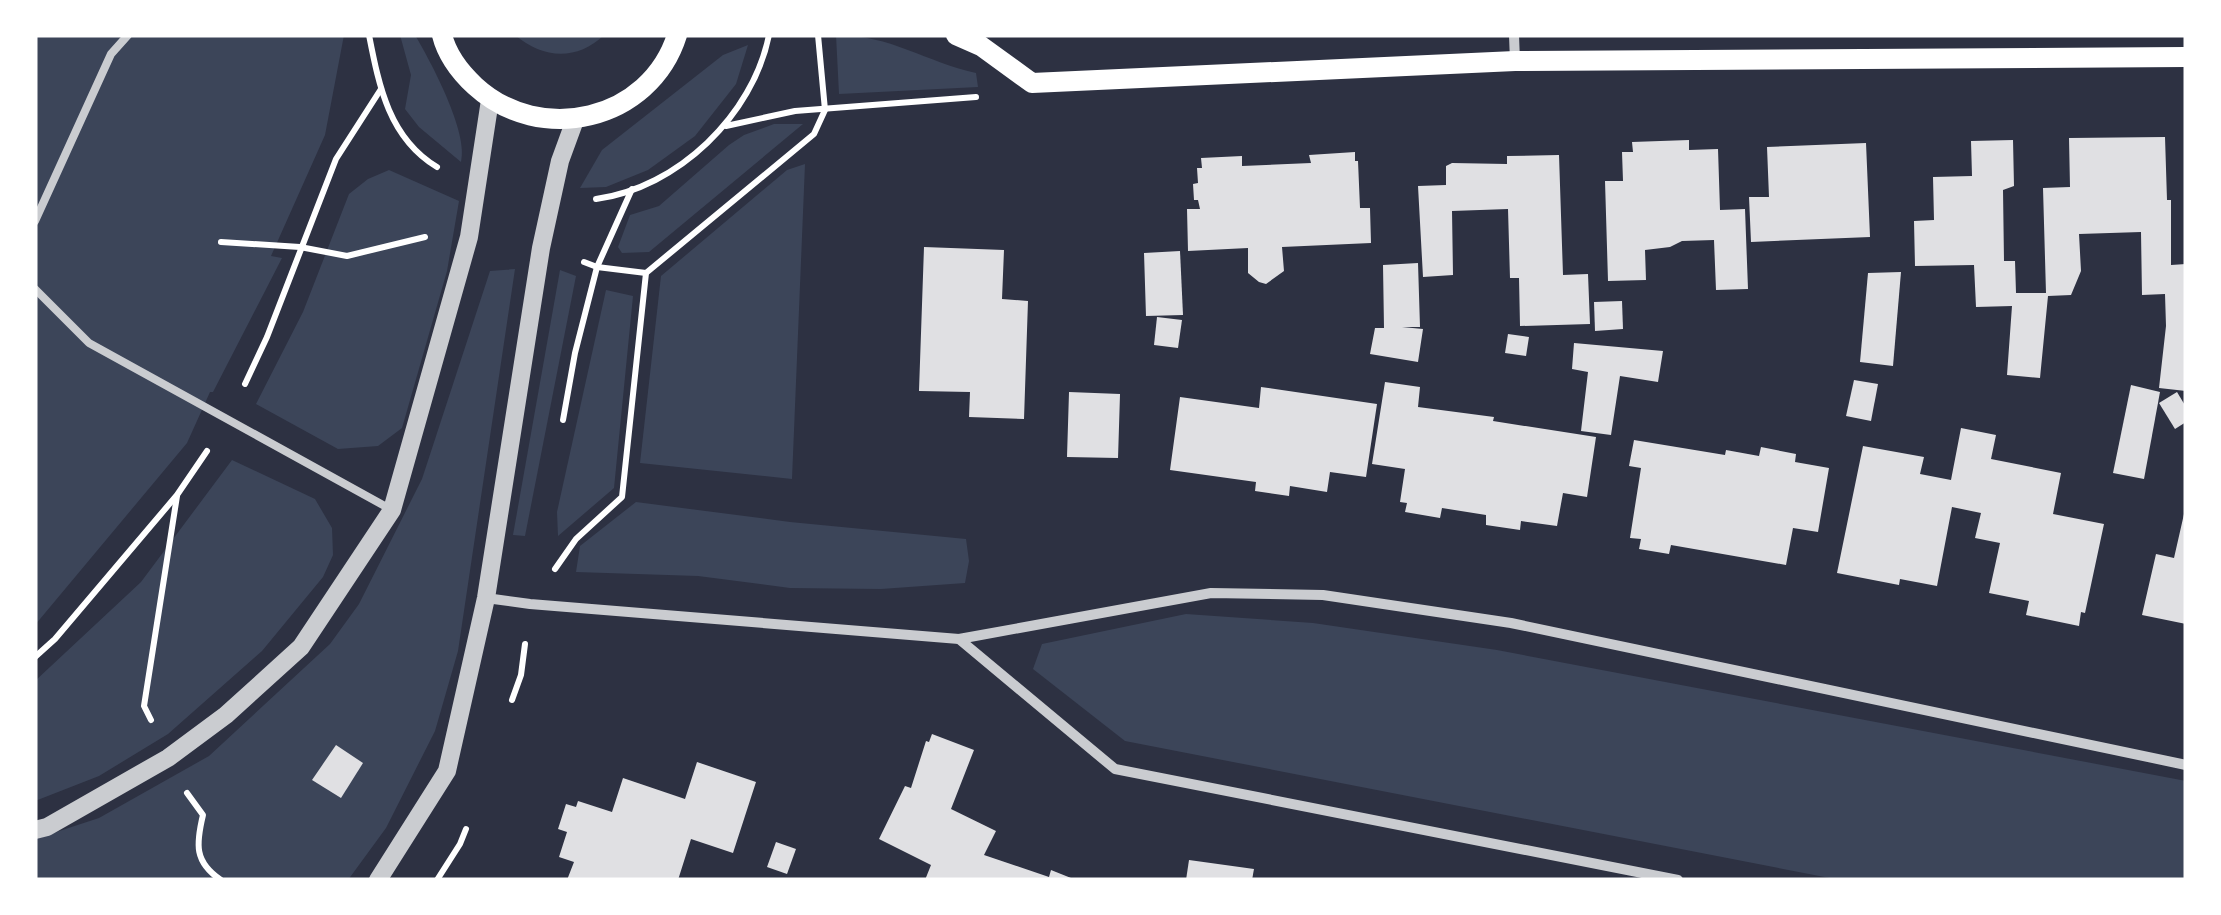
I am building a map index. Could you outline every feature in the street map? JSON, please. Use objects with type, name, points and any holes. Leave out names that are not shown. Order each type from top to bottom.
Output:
[{"type":"main road","points":[[442,35],[462,74],[490,100],[522,115],[558,121],[602,113],[626,101],[665,63],[677,37],[700,35]]},
{"type":"main road","points":[[956,35],[981,46],[1032,83],[1515,60],[2186,58]]},
{"type":"street","points":[[1514,35],[1515,60]]},
{"type":"street","points":[[35,830],[47,827],[168,758],[226,715],[301,647],[392,510],[469,236],[490,100]]},
{"type":"street","points":[[378,880],[447,771],[486,598],[541,248],[560,161],[575,120]]},
{"type":"street","points":[[486,598],[959,638],[1211,593],[1322,595],[1511,623],[2186,765]]},
{"type":"street","points":[[959,638],[1114,769],[1678,880]]},
{"type":"lane","points":[[35,221],[110,54],[128,35]]},
{"type":"lane","points":[[35,289],[88,343],[392,510]]},
{"type":"path","points":[[35,657],[55,639],[177,495],[228,420],[267,337],[336,159],[381,89],[369,35]]},
{"type":"path","points":[[530,604],[576,539],[622,497],[646,274],[814,134],[826,110],[818,35]]},
{"type":"path","points":[[724,126],[795,111],[963,101],[1032,83]]},
{"type":"path","points":[[561,431],[574,354],[597,267],[632,189]]},
{"type":"path","points":[[221,242],[300,247]]},
{"type":"path","points":[[177,495],[144,706],[179,784],[203,814],[198,852],[208,871],[221,880]]},
{"type":"shaded area","points":[[35,35],[344,35],[325,135],[271,256],[282,258],[187,443],[35,625]]},
{"type":"shaded area","points":[[400,35],[415,35],[439,79],[459,134],[461,162],[419,127],[405,109],[411,75]]},
{"type":"shaded area","points":[[515,35],[604,35],[583,49],[560,54],[537,49]]},
{"type":"shaded area","points":[[836,35],[874,39],[976,73],[978,87],[839,94]]},
{"type":"shaded area","points":[[748,45],[736,84],[695,136],[648,170],[606,187],[580,188],[602,150],[723,55]]},
{"type":"shaded area","points":[[774,124],[803,124],[649,252],[622,253],[618,247],[630,215],[659,206],[729,145]]},
{"type":"shaded area","points":[[805,164],[792,479],[640,463],[661,276],[787,170]]},
{"type":"shaded area","points":[[389,170],[459,201],[447,271],[402,428],[378,446],[338,449],[256,404],[303,312],[349,194],[368,179]]},
{"type":"shaded area","points":[[515,269],[458,651],[435,731],[386,828],[348,880],[35,880],[35,839],[99,818],[209,756],[330,644],[359,604],[422,479],[490,271]]},
{"type":"shaded area","points":[[560,270],[576,276],[525,536],[513,535]]},
{"type":"shaded area","points":[[606,290],[633,296],[614,488],[558,536],[557,512]]},
{"type":"shaded area","points":[[232,460],[315,499],[332,528],[333,555],[323,577],[262,651],[168,734],[99,776],[35,801],[35,681],[141,582]]},
{"type":"shaded area","points":[[636,502],[966,539],[969,561],[965,583],[881,589],[790,588],[698,576],[576,572],[580,546]]},
{"type":"shaded area","points":[[1186,614],[1313,623],[1497,650],[2186,781],[2186,880],[1840,880],[1125,741],[1033,669],[1042,644]]},
{"type":"building","points":[[2165,137],[2167,200],[2171,200],[2171,265],[2186,264],[2186,391],[2159,388],[2166,326],[2165,294],[2142,295],[2141,232],[2079,234],[2081,271],[2071,295],[2048,296],[2040,378],[2007,375],[2012,306],[1976,307],[1974,265],[1915,266],[1914,221],[1934,220],[1933,177],[1972,176],[1971,141],[2013,140],[2014,186],[2003,190],[2004,261],[2015,261],[2016,293],[2046,293],[2043,188],[2070,187],[2069,138]]},
{"type":"building","points":[[1689,140],[1689,150],[1718,149],[1720,210],[1745,209],[1748,289],[1716,290],[1714,240],[1682,241],[1645,250],[1646,280],[1608,281],[1605,181],[1623,181],[1622,152],[1633,152],[1632,142]]},
{"type":"building","points":[[1866,143],[1870,237],[1751,242],[1749,197],[1769,197],[1767,147]]},
{"type":"building","points":[[1355,152],[1360,208],[1370,208],[1371,243],[1282,247],[1284,271],[1266,284],[1248,273],[1248,248],[1188,251],[1187,209],[1200,209],[1198,200],[1194,200],[1193,184],[1198,183],[1201,158],[1242,156],[1242,166],[1311,163],[1309,155]]},
{"type":"building","points":[[1559,155],[1563,275],[1588,274],[1590,324],[1520,326],[1519,278],[1510,278],[1508,209],[1452,211],[1453,275],[1423,277],[1418,186],[1446,185],[1446,166],[1452,163],[1507,164],[1507,156]]},
{"type":"building","points":[[924,247],[1004,250],[1002,299],[1028,301],[1024,419],[969,417],[970,392],[919,391]]},
{"type":"building","points":[[1180,251],[1183,315],[1146,316],[1144,253]]},
{"type":"building","points":[[1418,263],[1420,327],[1402,327],[1423,329],[1418,362],[1370,354],[1375,328],[1384,328],[1383,265]]},
{"type":"building","points":[[1901,272],[1893,366],[1860,362],[1868,273]]},
{"type":"building","points":[[1622,301],[1623,329],[1595,331],[1594,302]]},
{"type":"building","points":[[1157,317],[1182,320],[1178,348],[1154,345]]},
{"type":"building","points":[[1508,334],[1529,337],[1526,356],[1505,353]]},
{"type":"building","points":[[1574,343],[1663,351],[1658,382],[1620,376],[1611,435],[1581,431],[1588,372],[1572,369]]},
{"type":"building","points":[[1854,380],[1878,384],[1871,421],[1846,416]]},
{"type":"building","points":[[1385,382],[1420,387],[1418,407],[1596,437],[1587,497],[1563,493],[1557,526],[1521,521],[1520,530],[1486,525],[1486,515],[1442,508],[1440,518],[1405,512],[1407,503],[1400,502],[1405,469],[1372,464]]},
{"type":"building","points":[[2131,385],[2160,392],[2144,479],[2113,473]]},
{"type":"building","points":[[1261,387],[1377,404],[1366,477],[1330,472],[1327,492],[1290,486],[1289,496],[1255,491],[1256,482],[1170,470],[1180,397],[1259,408]]},
{"type":"building","points":[[1069,392],[1120,394],[1118,458],[1067,457]]},
{"type":"building","points":[[2177,392],[2186,407],[2186,422],[2175,429],[2159,403]]},
{"type":"building","points":[[1961,428],[1996,435],[1991,459],[2061,473],[2053,514],[2104,524],[2079,626],[2026,615],[2029,601],[1989,593],[2000,543],[1975,538],[1981,513],[1952,507],[1937,586],[1900,579],[1899,585],[1837,573],[1863,446],[1924,457],[1920,474],[1951,480]]},
{"type":"building","points":[[1634,440],[1725,455],[1726,450],[1759,456],[1761,447],[1796,454],[1795,462],[1829,468],[1818,532],[1793,528],[1786,565],[1671,545],[1669,554],[1639,549],[1641,539],[1630,538],[1641,468],[1629,466]]},
{"type":"building","points":[[2184,514],[2186,624],[2142,615],[2156,554],[2174,558]]},
{"type":"building","points":[[932,734],[974,750],[951,809],[996,831],[984,855],[1049,877],[1051,870],[1076,880],[925,880],[931,865],[879,839],[905,786],[911,788],[926,741]]},
{"type":"building","points":[[336,745],[363,763],[341,798],[312,780]]},
{"type":"building","points":[[697,762],[756,782],[733,853],[691,839],[678,880],[567,880],[574,862],[559,857],[567,832],[558,829],[566,804],[576,807],[578,801],[612,812],[623,778],[685,799]]},
{"type":"building","points":[[776,842],[796,849],[787,874],[767,867]]},
{"type":"building","points":[[1189,860],[1254,869],[1252,880],[1186,880]]}]
